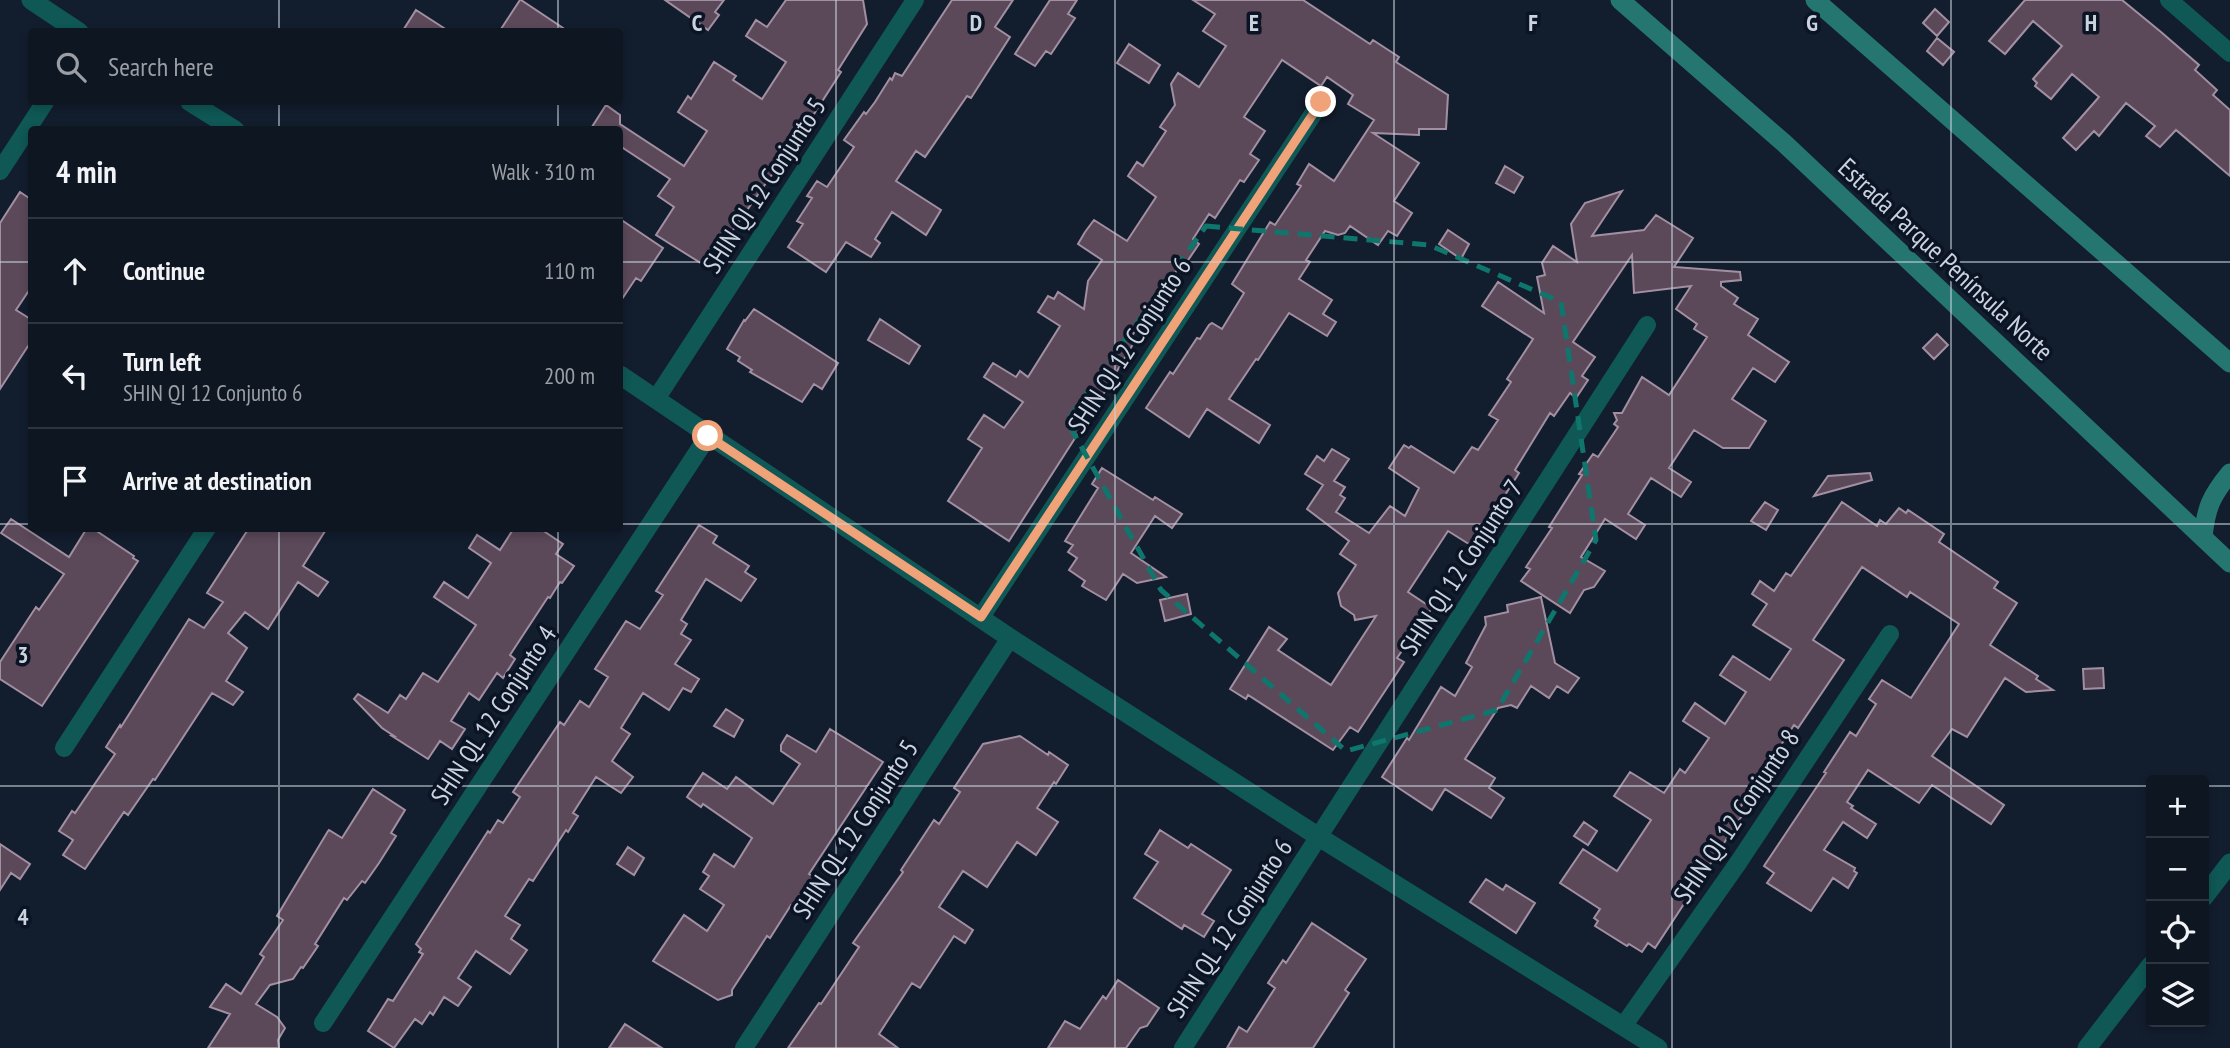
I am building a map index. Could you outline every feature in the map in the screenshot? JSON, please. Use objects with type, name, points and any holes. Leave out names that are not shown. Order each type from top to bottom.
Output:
[{"type":"main road","name":"Estrada Parque Península Norte","points":[[1620,0],[1784,143],[2230,563]]},
{"type":"main road","points":[[1815,0],[2230,362]]},
{"type":"main road","points":[[2203,537],[2205,514],[2214,492],[2230,473]]},
{"type":"street","points":[[31,0],[73,28]]},
{"type":"street","name":"SHIN QI 12 Conjunto 5","points":[[656,399],[915,0]]},
{"type":"street","points":[[2169,0],[2230,53]]},
{"type":"street","name":"SHIN QI 12 Conjunto 6","points":[[981,617],[1321,102]]},
{"type":"street","points":[[29,126],[43,105]]},
{"type":"street","points":[[195,105],[229,126]]},
{"type":"street","points":[[0,171],[28,128]]},
{"type":"street","name":"SHIN QI 12 Conjunto 7","points":[[1319,837],[1647,324]]},
{"type":"street","points":[[623,377],[1010,638],[1319,837],[1658,1048]]},
{"type":"street","name":"SHIN QL 12 Conjunto 4","points":[[323,1023],[708,436]]},
{"type":"street","points":[[64,748],[204,532]]},
{"type":"street","name":"SHIN QI 12 Conjunto 8","points":[[1623,1025],[1738,863],[1890,634]]},
{"type":"street","name":"SHIN QL 12 Conjunto 5","points":[[744,1048],[1010,638]]},
{"type":"street","name":"SHIN QL 12 Conjunto 6","points":[[1183,1048],[1319,837]]},
{"type":"street","points":[[2209,890],[2230,863]]},
{"type":"street","points":[[2093,1046],[2146,972]]},
{"type":"highlighted area","points":[[1206,226],[1429,245],[1561,302],[1596,540],[1497,710],[1346,751],[1161,590],[1067,421]]},
{"type":"building","points":[[521,0],[563,28],[502,28]]},
{"type":"building","points":[[665,0],[724,0],[715,12],[719,15],[708,30]]},
{"type":"building","points":[[786,0],[863,0],[867,24],[812,117],[809,115],[778,166],[707,267],[656,235],[674,207],[658,196],[670,179],[623,148],[623,126],[593,126],[606,105],[620,115],[620,124],[684,166],[707,131],[678,112],[688,96],[691,99],[714,62],[736,76],[733,80],[762,99],[786,62],[746,36],[756,20],[767,27]]},
{"type":"building","points":[[952,0],[1013,0],[995,27],[1010,37],[971,98],[967,96],[925,157],[916,151],[896,181],[941,210],[926,235],[892,212],[875,239],[880,243],[871,257],[846,242],[826,272],[788,247],[803,224],[797,221],[812,198],[807,196],[817,181],[827,187],[854,147],[844,140],[864,112],[866,114],[875,102],[890,78],[892,80],[895,73],[902,76]]},
{"type":"building","points":[[1050,0],[1077,0],[1068,14],[1075,18],[1051,54],[1046,51],[1035,66],[1015,54]]},
{"type":"building","points":[[1193,0],[1303,0],[1370,44],[1373,40],[1399,57],[1396,62],[1448,95],[1446,129],[1419,129],[1419,135],[1373,133],[1419,163],[1394,201],[1412,213],[1397,236],[1388,231],[1378,245],[1350,226],[1345,233],[1338,235],[1325,231],[1306,260],[1310,262],[1299,279],[1332,300],[1323,314],[1336,322],[1327,336],[1289,313],[1229,399],[1270,425],[1259,443],[1207,409],[1189,437],[1146,408],[1170,372],[1173,374],[1209,325],[1212,323],[1222,329],[1244,293],[1232,284],[1270,222],[1275,225],[1301,186],[1297,184],[1309,164],[1334,181],[1374,120],[1348,104],[1353,95],[1327,77],[1321,86],[1282,60],[1244,117],[1265,131],[1250,154],[1259,160],[1244,182],[1240,180],[1215,218],[1209,214],[1193,239],[1199,244],[1142,320],[1132,336],[1136,339],[1104,393],[1009,541],[948,501],[982,448],[968,439],[984,415],[1004,428],[1023,402],[984,377],[993,363],[1016,377],[1020,371],[1028,377],[1060,326],[1038,312],[1048,296],[1054,299],[1058,292],[1084,309],[1088,281],[1102,260],[1078,244],[1085,232],[1094,220],[1127,241],[1156,197],[1128,176],[1137,162],[1143,166],[1166,131],[1160,127],[1175,105],[1171,84],[1178,73],[1199,87],[1226,46],[1203,31],[1215,14]]},
{"type":"building","points":[[2025,0],[2122,0],[2161,32],[2199,65],[2195,70],[2217,90],[2213,95],[2230,110],[2230,176],[2176,130],[2160,147],[2146,136],[2155,126],[2126,103],[2099,136],[2094,131],[2076,150],[2063,138],[2099,97],[2072,74],[2051,99],[2035,86],[2037,83],[2033,79],[2062,46],[2033,21],[2005,54],[1989,41]]},
{"type":"building","points":[[1935,9],[1949,22],[1937,36],[1923,23]]},
{"type":"building","points":[[416,10],[444,28],[405,28]]},
{"type":"building","points":[[1937,38],[1954,52],[1943,65],[1927,51]]},
{"type":"building","points":[[1129,44],[1160,65],[1149,83],[1117,63]]},
{"type":"building","points":[[1505,166],[1523,177],[1514,193],[1496,183]]},
{"type":"building","points":[[1622,191],[1592,236],[1644,230],[1656,215],[1693,238],[1674,267],[1740,272],[1741,280],[1721,282],[1721,286],[1738,298],[1734,304],[1758,319],[1748,335],[1789,362],[1775,382],[1753,368],[1732,399],[1766,421],[1749,448],[1723,448],[1694,430],[1669,468],[1691,482],[1681,497],[1651,478],[1628,514],[1645,525],[1636,539],[1605,519],[1581,557],[1605,571],[1594,587],[1584,590],[1570,613],[1521,581],[1530,569],[1526,567],[1552,528],[1549,527],[1582,475],[1579,474],[1593,454],[1598,457],[1618,427],[1614,424],[1617,420],[1614,413],[1622,413],[1642,377],[1669,395],[1707,337],[1694,329],[1697,324],[1676,309],[1691,286],[1634,293],[1632,255],[1573,342],[1595,357],[1582,376],[1588,380],[1576,398],[1570,393],[1554,416],[1550,413],[1515,470],[1519,473],[1500,503],[1505,506],[1485,537],[1480,534],[1472,546],[1448,531],[1408,592],[1432,608],[1397,658],[1404,662],[1358,732],[1350,727],[1333,750],[1248,695],[1246,699],[1230,689],[1269,627],[1287,639],[1278,650],[1331,685],[1376,616],[1355,620],[1354,615],[1341,606],[1338,593],[1356,565],[1340,554],[1349,541],[1307,509],[1323,485],[1305,474],[1317,456],[1324,461],[1332,449],[1349,459],[1334,481],[1345,487],[1340,495],[1345,498],[1336,512],[1369,533],[1390,506],[1405,516],[1419,488],[1389,468],[1404,445],[1409,448],[1411,446],[1454,473],[1472,447],[1478,450],[1498,420],[1489,415],[1511,382],[1507,379],[1533,339],[1482,306],[1498,282],[1544,313],[1537,277],[1545,275],[1542,263],[1553,246],[1577,262],[1571,224],[1585,203]]},
{"type":"building","points":[[20,192],[28,197],[28,292],[16,310],[28,318],[28,346],[0,389],[0,223]]},
{"type":"building","points":[[623,221],[663,248],[641,281],[636,278],[623,298]]},
{"type":"building","points":[[1448,230],[1469,244],[1461,259],[1439,244]]},
{"type":"building","points":[[754,309],[838,363],[822,389],[814,384],[802,402],[750,372],[752,370],[738,361],[740,357],[727,349],[744,320]]},
{"type":"building","points":[[880,319],[920,346],[909,364],[868,340]]},
{"type":"building","points":[[1937,334],[1948,345],[1934,359],[1923,348]]},
{"type":"building","points":[[1102,468],[1153,500],[1155,497],[1182,514],[1172,528],[1155,516],[1131,553],[1166,577],[1137,583],[1123,574],[1106,600],[1082,586],[1085,581],[1069,570],[1077,558],[1068,552],[1073,545],[1065,541],[1098,488],[1092,484]]},
{"type":"building","points":[[1870,473],[1872,480],[1814,496],[1828,476]]},
{"type":"building","points":[[1765,502],[1778,510],[1766,530],[1751,521]]},
{"type":"building","points":[[1842,502],[1877,526],[1880,520],[1886,524],[1899,508],[1906,513],[1908,510],[1944,534],[1939,542],[1998,582],[1994,588],[2017,603],[1990,645],[2038,676],[2036,679],[2053,690],[2026,692],[2005,678],[1967,737],[1952,729],[1932,756],[2004,805],[1991,824],[1932,785],[1919,803],[1868,770],[1847,802],[1853,806],[1851,808],[1876,824],[1867,838],[1843,822],[1824,850],[1855,868],[1857,873],[1848,888],[1833,878],[1811,911],[1767,883],[1774,873],[1764,866],[1850,732],[1856,736],[1876,704],[1869,699],[1882,680],[1911,698],[1959,624],[1910,592],[1907,597],[1862,567],[1813,640],[1844,660],[1798,728],[1794,725],[1740,808],[1745,811],[1655,948],[1648,943],[1642,952],[1629,944],[1627,946],[1595,926],[1598,921],[1594,918],[1600,909],[1560,883],[1583,849],[1617,871],[1651,820],[1614,796],[1630,772],[1664,793],[1680,769],[1685,773],[1709,738],[1683,721],[1695,703],[1725,724],[1746,692],[1720,675],[1733,656],[1770,680],[1791,649],[1753,625],[1767,604],[1752,594],[1760,581],[1774,591],[1786,573],[1791,576]]},
{"type":"building","points":[[11,519],[69,557],[85,532],[98,532],[138,561],[42,706],[0,679],[0,662],[36,607],[39,610],[64,574],[1,533]]},
{"type":"building","points":[[699,525],[717,536],[713,543],[749,566],[745,572],[756,579],[741,601],[706,579],[681,620],[687,624],[681,634],[691,640],[675,664],[699,679],[691,692],[683,688],[669,710],[643,693],[621,728],[630,734],[612,761],[633,777],[621,793],[596,777],[573,813],[578,816],[568,832],[566,830],[533,881],[529,879],[505,916],[520,925],[511,939],[527,950],[510,974],[476,951],[458,978],[471,987],[458,1006],[444,997],[433,1015],[430,1012],[422,1024],[415,1019],[394,1048],[368,1031],[388,999],[393,1001],[423,954],[419,952],[421,949],[416,944],[488,831],[490,833],[498,820],[503,823],[520,797],[513,792],[560,722],[564,725],[580,701],[589,707],[608,677],[595,669],[626,621],[640,629],[663,595],[656,591]]},
{"type":"building","points":[[246,532],[324,532],[303,566],[328,582],[318,596],[298,582],[268,629],[245,612],[228,633],[247,648],[226,681],[243,692],[233,705],[212,693],[155,780],[153,779],[128,815],[124,812],[85,869],[63,855],[73,840],[59,831],[72,811],[75,813],[115,754],[106,747],[189,619],[204,628],[223,602],[207,593]]},
{"type":"building","points":[[511,532],[545,532],[563,544],[556,554],[574,566],[550,598],[548,597],[510,655],[515,659],[503,678],[497,673],[479,700],[469,693],[451,721],[465,729],[452,749],[440,741],[428,759],[382,728],[354,699],[358,694],[388,713],[400,695],[406,699],[423,673],[438,682],[476,625],[434,597],[444,582],[468,598],[491,563],[469,548],[477,535],[500,550]]},
{"type":"building","points":[[1187,594],[1191,614],[1165,621],[1160,600]]},
{"type":"building","points":[[1541,597],[1555,663],[1579,678],[1568,693],[1557,686],[1549,698],[1531,686],[1517,708],[1511,705],[1498,708],[1465,759],[1495,778],[1489,788],[1504,798],[1491,818],[1445,789],[1432,810],[1382,777],[1407,738],[1409,740],[1441,687],[1455,696],[1472,667],[1466,663],[1486,625],[1485,617],[1508,612],[1507,605]]},
{"type":"building","points":[[2103,668],[2104,688],[2084,689],[2083,669]]},
{"type":"building","points":[[726,709],[743,720],[734,737],[714,726]]},
{"type":"building","points":[[830,729],[883,762],[809,874],[815,878],[798,909],[791,905],[770,938],[767,936],[732,990],[732,995],[718,1000],[653,961],[684,915],[707,931],[724,905],[700,889],[709,876],[703,872],[714,854],[734,867],[752,838],[703,804],[701,807],[687,797],[703,773],[727,789],[736,777],[773,804],[800,764],[781,751],[781,745],[787,735],[816,752]]},
{"type":"building","points":[[1020,736],[1068,765],[1037,808],[1058,822],[1036,855],[1017,842],[987,887],[963,871],[939,907],[973,930],[965,943],[954,936],[920,988],[912,983],[879,1034],[898,1048],[788,1048],[859,947],[853,943],[903,872],[901,870],[934,820],[939,824],[960,792],[954,788],[983,744]]},
{"type":"building","points":[[373,789],[405,810],[391,833],[396,836],[365,883],[362,881],[347,900],[344,898],[303,968],[301,967],[293,979],[270,985],[256,1004],[277,1017],[285,1028],[278,1040],[279,1048],[208,1048],[230,1014],[210,1007],[226,984],[241,994],[264,957],[260,954],[283,920],[277,916],[328,831],[342,838]]},
{"type":"building","points":[[1584,822],[1597,831],[1588,845],[1574,836]]},
{"type":"building","points":[[1160,830],[1188,848],[1191,844],[1231,870],[1202,914],[1214,921],[1204,937],[1184,925],[1182,929],[1134,898],[1158,862],[1145,854]]},
{"type":"building","points":[[0,844],[30,864],[20,879],[11,873],[0,890]]},
{"type":"building","points":[[628,847],[644,858],[634,875],[617,864]]},
{"type":"building","points":[[1486,879],[1503,890],[1506,885],[1535,903],[1516,933],[1470,902]]},
{"type":"building","points":[[1312,923],[1366,959],[1345,990],[1349,993],[1313,1048],[1227,1048],[1239,1027],[1247,1032],[1275,988],[1268,983],[1283,960],[1286,963]]},
{"type":"building","points":[[1118,980],[1159,1008],[1147,1026],[1140,1028],[1126,1048],[1048,1048],[1065,1021],[1080,1029],[1103,996],[1106,999]]},
{"type":"building","points":[[625,1024],[662,1048],[609,1048]]},
{"type":"route","points":[[708,436],[981,617],[1321,102]]}]
